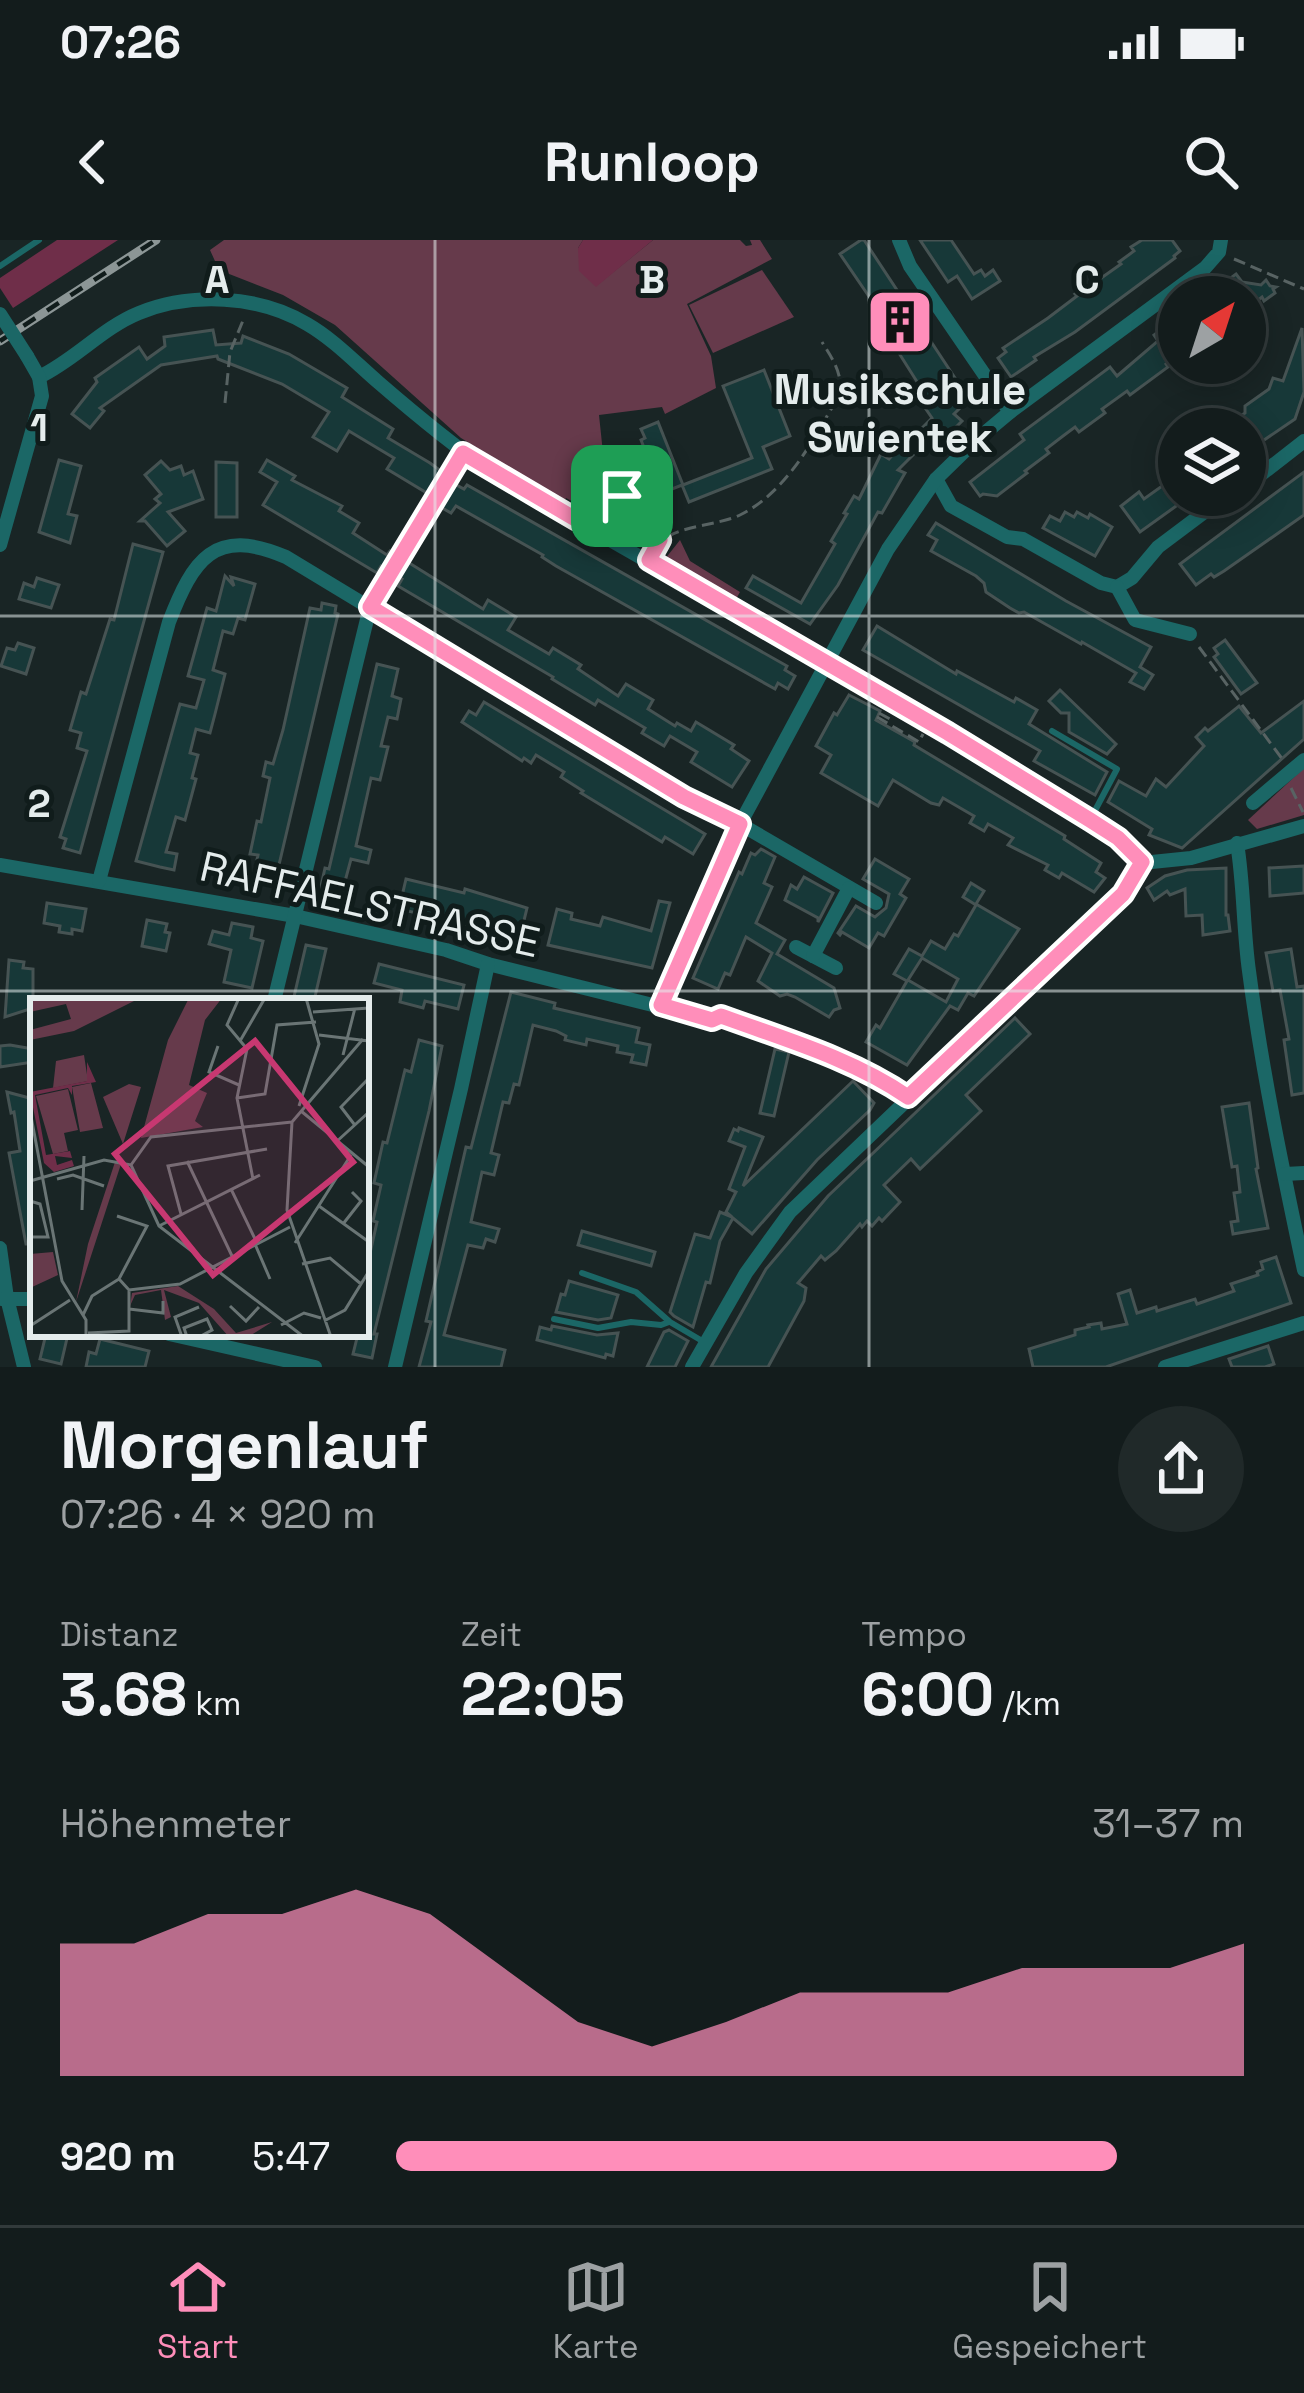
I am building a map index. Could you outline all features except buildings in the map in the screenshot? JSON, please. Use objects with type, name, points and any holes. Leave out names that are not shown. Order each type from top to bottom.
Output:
[{"type":"street","points":[[899,240],[910,266],[1010,412]]},
{"type":"street","points":[[661,1005],[740,824],[888,549],[936,479],[1010,412],[1205,268],[1220,246]]},
{"type":"street","points":[[39,377],[116,325],[163,304],[202,299],[277,309],[332,341],[463,453],[930,722],[1118,838],[1142,862],[1191,858],[1304,826]]},
{"type":"street","points":[[0,314],[39,377],[42,395],[0,545]]},
{"type":"street","points":[[1266,471],[1304,441]]},
{"type":"street","points":[[936,479],[951,506],[1117,587],[1132,578],[1157,547],[1199,516]]},
{"type":"street","points":[[98,881],[169,622],[193,569],[207,555],[245,545],[286,557],[684,797],[876,903]]},
{"type":"street","points":[[1117,587],[1135,620],[1190,634]]},
{"type":"street","points":[[275,998],[370,607]]},
{"type":"street","points":[[1253,803],[1294,769]]},
{"type":"street","points":[[1237,843],[1255,1013],[1304,1270]]},
{"type":"street","points":[[692,1367],[746,1273],[790,1212],[1123,894],[1142,862]]},
{"type":"street","name":"RAFFAELSTRASSE","points":[[0,865],[295,916],[712,1020],[721,1016]]},
{"type":"street","points":[[813,956],[849,888]]},
{"type":"street","points":[[796,947],[836,968]]},
{"type":"street","points":[[395,1367],[488,964]]},
{"type":"street","points":[[1285,1174],[1304,1173]]},
{"type":"street","points":[[0,1248],[4,1299],[24,1367]]},
{"type":"street","points":[[1166,1367],[1304,1323]]},
{"type":"street","points":[[194,1337],[315,1367]]},
{"type":"lane","points":[[0,266],[40,240]]},
{"type":"lane","points":[[577,520],[656,477]]},
{"type":"lane","points":[[1052,731],[1117,769],[1090,820]]},
{"type":"lane","points":[[582,1273],[636,1292],[670,1322],[704,1342]]},
{"type":"lane","points":[[554,1319],[598,1328],[670,1322]]},
{"type":"path","points":[[1220,246],[1304,289]]},
{"type":"path","points":[[225,403],[230,352],[250,303]]},
{"type":"path","points":[[649,560],[660,540],[678,531],[740,515],[774,490],[800,461],[839,394],[841,379],[822,342]]},
{"type":"path","points":[[370,607],[463,453]]},
{"type":"path","points":[[622,496],[660,540]]},
{"type":"path","points":[[1190,634],[1294,769],[1304,813]]},
{"type":"path","points":[[877,717],[919,742],[930,722]]},
{"type":"path","points":[[721,1016],[836,1059],[908,1097]]},
{"type":"shaded area","points":[[57,240],[118,240],[13,308],[0,288],[0,278]]},
{"type":"shaded area","points":[[224,240],[583,240],[578,248],[596,286],[653,240],[740,240],[746,246],[752,245],[750,240],[760,240],[772,259],[687,304],[711,356],[716,388],[665,414],[662,407],[599,415],[614,490],[581,506],[564,501],[461,438],[335,325],[283,295],[219,270],[210,250]]},
{"type":"shaded area","points":[[583,240],[653,240],[596,287],[579,271],[578,248]]},
{"type":"shaded area","points":[[762,270],[794,317],[713,353],[689,305]]},
{"type":"shaded area","points":[[680,540],[690,561],[740,592],[736,599],[665,559]]},
{"type":"shaded area","points":[[1304,768],[1304,815],[1257,829],[1248,820]]},
{"type":"railway","points":[[0,341],[156,240]]},
{"type":"place","name":"Musikschule Swientek","points":[[900,322]]},
{"type":"route","points":[[463,453],[577,520],[622,496],[660,540],[649,560],[948,733],[1118,838],[1142,862],[1123,894],[908,1097],[836,1059],[721,1016],[712,1020],[661,1005],[740,824],[684,797],[370,607],[463,453]]}]
